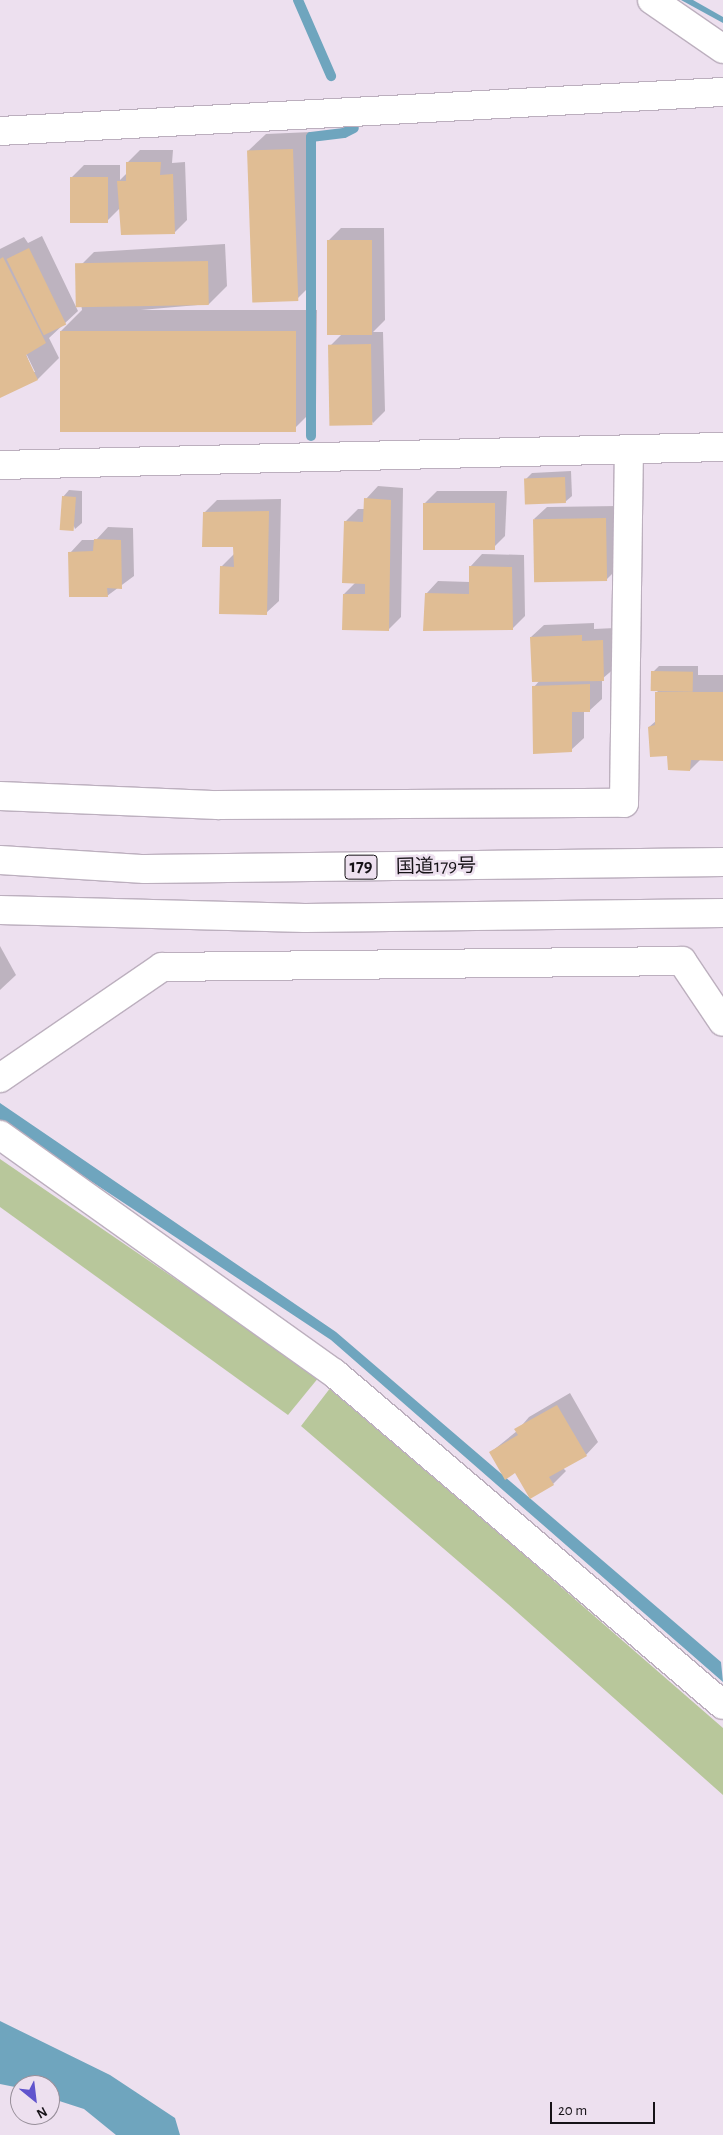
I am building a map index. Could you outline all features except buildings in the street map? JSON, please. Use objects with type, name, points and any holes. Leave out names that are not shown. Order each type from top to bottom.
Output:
[{"type":"main road","points":[[652,0],[723,49]]},
{"type":"main road","points":[[0,131],[723,92]]},
{"type":"main road","points":[[0,465],[723,447]]},
{"type":"main road","points":[[0,796],[218,805],[624,803],[629,450]]},
{"type":"main road","name":"国道179号","points":[[0,860],[145,869],[723,862]]},
{"type":"main road","points":[[0,910],[305,918],[723,913]]},
{"type":"main road","points":[[0,1078],[162,967],[682,961],[723,1022]]},
{"type":"main road","points":[[0,1136],[334,1373],[721,1697]]},
{"type":"green space","points":[[0,1159],[319,1377],[288,1415],[0,1207]]},
{"type":"green space","points":[[331,1387],[723,1728],[723,1795],[508,1604],[301,1426]]},
{"type":"water","points":[[681,0],[693,0],[723,17],[723,23]]},
{"type":"water","points":[[0,1103],[336,1332],[721,1662],[723,1682],[331,1340],[0,1121]]},
{"type":"water","points":[[0,2021],[110,2075],[175,2118],[180,2135],[116,2135],[84,2109],[60,2101],[60,2075],[10,2075],[10,2086],[0,2084]]},
{"type":"waterway","points":[[298,0],[331,76]]},
{"type":"waterway","points":[[311,436],[311,137],[344,133],[354,128]]}]
